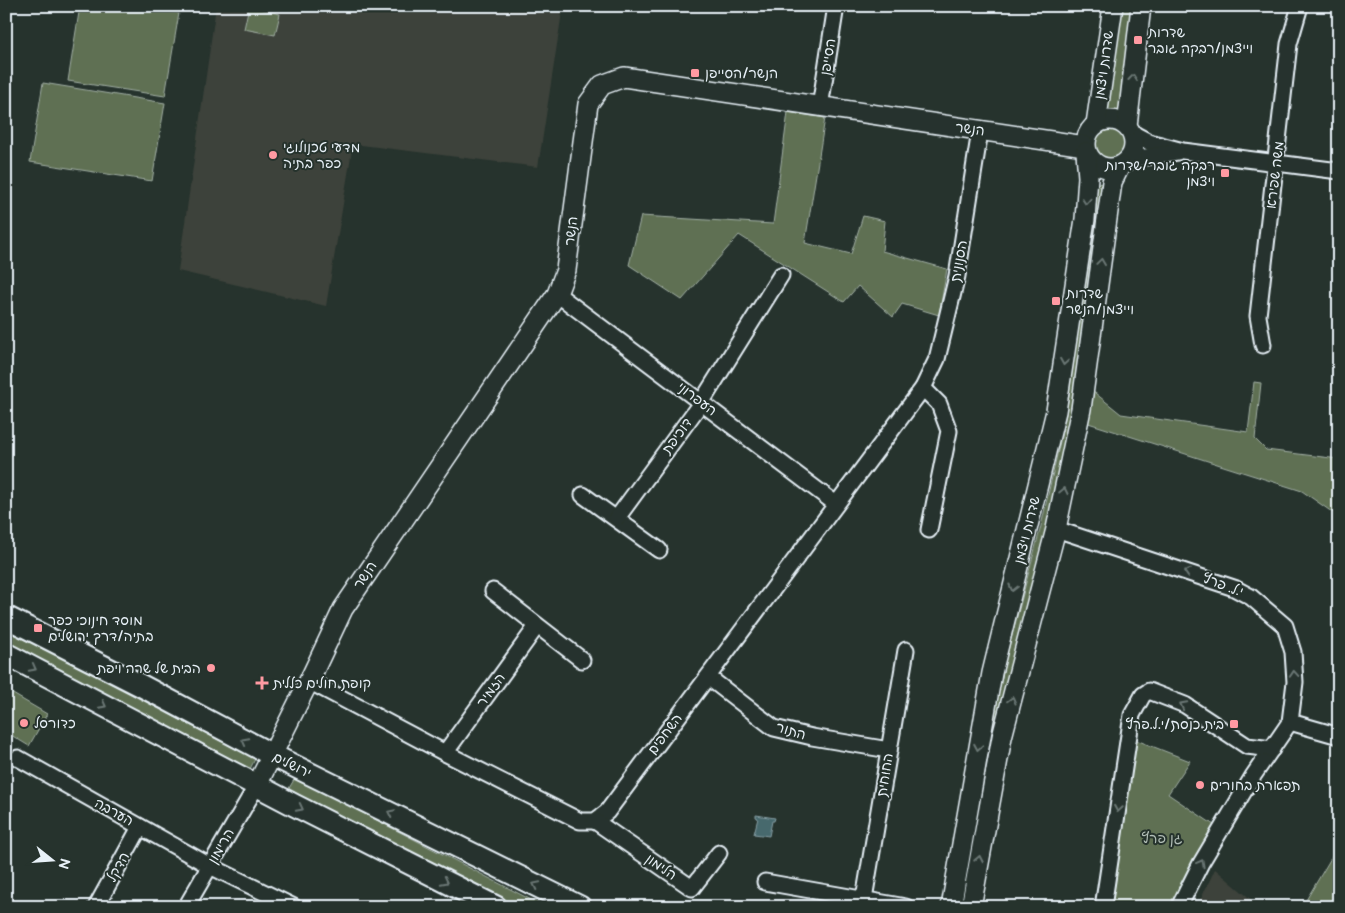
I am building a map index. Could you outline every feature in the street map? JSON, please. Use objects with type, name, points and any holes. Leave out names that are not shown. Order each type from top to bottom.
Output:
[{"type":"main road","name":"ירושלים","points":[[6,617],[272,755],[580,907]]},
{"type":"main road","points":[[6,654],[496,907]]},
{"type":"street","name":"הסייפן","points":[[820,107],[836,6]]},
{"type":"street","name":"שדרות ויצמן","points":[[1096,124],[1113,6]]},
{"type":"street","points":[[1124,163],[1134,150],[1134,141],[1129,130],[1141,6]]},
{"type":"street","name":"משה שפירא","points":[[1263,345],[1258,316],[1277,163],[1289,44],[1300,6]]},
{"type":"street","name":"הנשר","points":[[257,785],[343,608],[557,294],[566,270],[588,104],[602,85],[624,77],[1086,149]]},
{"type":"street","points":[[1183,151],[1107,168],[1100,167],[1094,163],[1086,149],[1086,137],[1096,124],[1103,120],[1112,120],[1120,122],[1149,142],[1183,151],[1339,171]]},
{"type":"street","name":"הסנונית","points":[[923,388],[936,359],[957,276],[980,131]]},
{"type":"street","name":"שדרות ויצמן","points":[[951,907],[992,674],[1056,411],[1085,218],[1088,177],[1086,149]]},
{"type":"street","name":"שדרות ויצמן","points":[[971,907],[1002,737],[1056,529],[1081,409],[1112,182],[1124,163]]},
{"type":"street","name":"דוכיפת","points":[[617,518],[702,403],[781,275]]},
{"type":"street","name":"העפרוני","points":[[557,294],[836,504]]},
{"type":"street","points":[[923,388],[939,404],[949,431],[929,530]]},
{"type":"street","name":"השחפים","points":[[595,821],[607,812],[923,388]]},
{"type":"street","points":[[583,495],[659,550]]},
{"type":"street","name":"י.ל. פרץ","points":[[1056,529],[1218,582],[1251,597],[1285,626],[1293,652],[1295,682],[1290,722],[1253,776],[1201,863],[1179,907]]},
{"type":"street","points":[[493,592],[582,660]]},
{"type":"street","name":"הזמיר","points":[[445,753],[538,626]]},
{"type":"street","name":"החוחית","points":[[864,899],[906,650]]},
{"type":"street","name":"התור","points":[[708,677],[774,728],[812,737],[889,750]]},
{"type":"street","points":[[309,681],[445,753],[580,821],[595,821]]},
{"type":"street","points":[[1103,907],[1132,715],[1143,695],[1148,691],[1184,705],[1247,746],[1272,749]]},
{"type":"street","points":[[1290,722],[1339,736]]},
{"type":"street","name":"הערבה","points":[[18,758],[210,866],[294,907]]},
{"type":"street","name":"הרימון","points":[[186,907],[257,785]]},
{"type":"street","name":"הלימון","points":[[595,821],[692,888],[719,853]]},
{"type":"street","name":"הדקל","points":[[96,907],[140,827]]},
{"type":"street","points":[[765,882],[906,907]]},
{"type":"shaded area","name":"מדעי טכנולוגי כפר בתיה","points":[[216,6],[563,6],[538,167],[353,144],[326,306],[178,271]]},
{"type":"shaded area","points":[[1215,869],[1260,907],[1197,907]]},
{"type":"green space","points":[[80,6],[137,6],[179,13],[165,96],[68,81]]},
{"type":"green space","points":[[249,6],[280,14],[275,35],[244,29]]},
{"type":"green space","points":[[1117,6],[1138,6],[1123,119],[1103,115]]},
{"type":"green space","points":[[43,83],[165,103],[152,181],[30,162]]},
{"type":"green space","points":[[788,112],[825,118],[805,243],[851,254],[863,216],[885,221],[882,251],[947,269],[939,315],[902,304],[893,317],[858,286],[844,302],[739,235],[682,300],[629,265],[641,216],[773,224]]},
{"type":"green space","points":[[1109,129],[1120,133],[1124,144],[1120,155],[1109,159],[1098,155],[1094,144],[1098,133]]},
{"type":"green space","points":[[1095,183],[1109,184],[1076,412],[981,798],[966,907],[960,907],[977,796],[1004,666],[1041,526],[1066,415],[1096,198]]},
{"type":"green space","points":[[1254,382],[1261,383],[1255,439],[1266,450],[1339,459],[1339,517],[1302,491],[1082,421],[1086,392],[1095,393],[1121,414],[1248,432]]},
{"type":"green space","points":[[6,629],[255,759],[249,771],[6,645]]},
{"type":"green space","name":"כדורסל","points":[[6,690],[47,714],[29,746],[6,732]]},
{"type":"green space","name":"גן פרץ","points":[[1136,740],[1190,761],[1168,794],[1214,825],[1173,907],[1110,907]]},
{"type":"green space","points":[[295,778],[545,907],[517,907],[288,790]]},
{"type":"green space","points":[[1334,853],[1339,856],[1339,907],[1302,907]]},
{"type":"water","points":[[756,815],[775,818],[772,821],[769,836],[754,834],[758,818]]},
{"type":"place","name":"שדרות וייצמן/רבקה גובר","points":[[1138,40]]},
{"type":"place","name":"הנשר/הסייפן","points":[[695,73]]},
{"type":"place","name":"מדעי טכנולוגי כפר בתיה","points":[[273,155]]},
{"type":"place","name":"רבקה גובר/שדרות ויצמן","points":[[1225,173]]},
{"type":"place","name":"שדרות וייצמן/הנשר","points":[[1056,301]]},
{"type":"place","name":"מוסד חינוכי כפר בתיה/דרך ירושלים","points":[[38,628]]},
{"type":"place","name":"הבית של שרה ויפת","points":[[211,668]]},
{"type":"place","name":"קופת חולים כללית","points":[[262,683]]},
{"type":"place","name":"כדורסל","points":[[24,723]]},
{"type":"place","name":"בית כנסת/י.ל.פרץ","points":[[1234,724]]},
{"type":"place","name":"תפארת בחורים","points":[[1200,785]]}]
